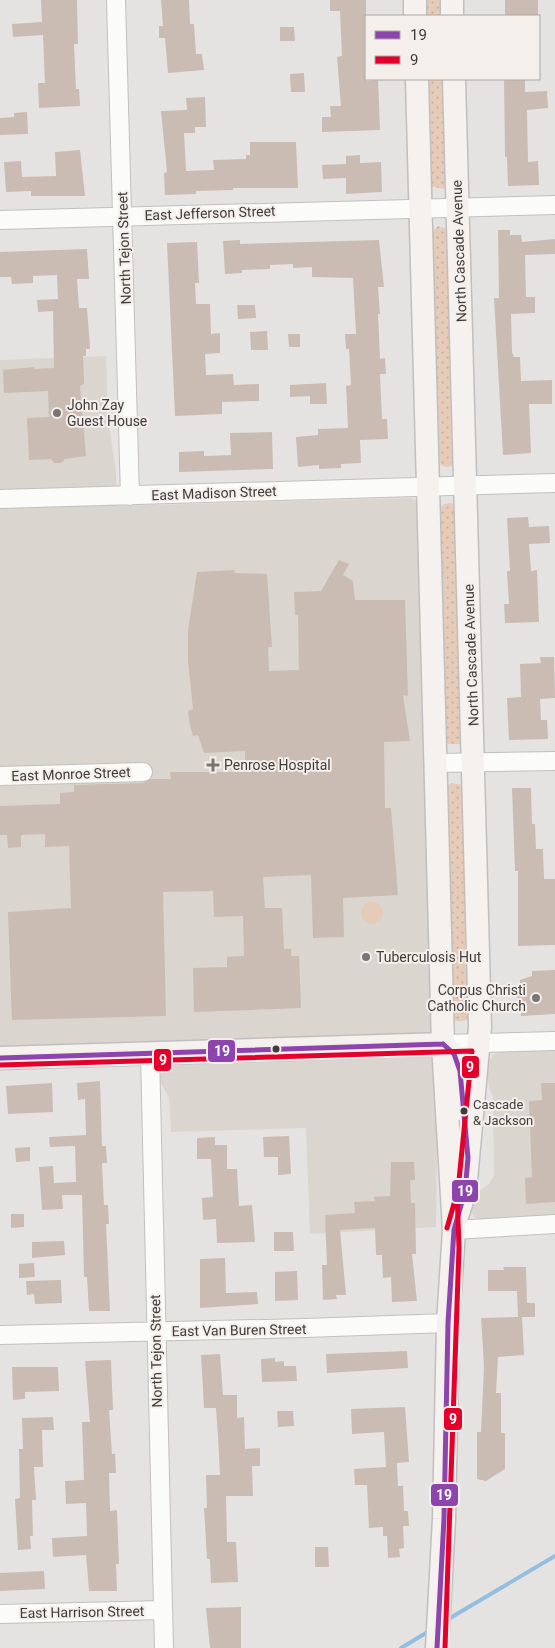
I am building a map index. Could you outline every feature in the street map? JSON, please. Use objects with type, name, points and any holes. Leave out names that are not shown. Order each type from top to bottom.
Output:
[{"type":"main road","points":[[415,0],[415,15]]},
{"type":"main road","points":[[452,0],[452,15]]},
{"type":"main road","name":"North Cascade Avenue","points":[[417,80],[437,763],[443,1044],[454,1230],[448,1323],[444,1516],[437,1648]]},
{"type":"main road","name":"North Cascade Avenue","points":[[454,80],[474,762],[480,1043],[465,1191],[454,1230]]},
{"type":"main road","points":[[0,1058],[443,1044],[454,1054],[460,1071],[468,1158]]},
{"type":"street","name":"North Tejon Street","points":[[116,0],[124,216],[130,496]]},
{"type":"street","name":"East Jefferson Street","points":[[0,220],[555,205]]},
{"type":"street","name":"East Madison Street","points":[[0,499],[555,482]]},
{"type":"street","points":[[437,763],[555,761]]},
{"type":"street","name":"East Monroe Street","points":[[0,776],[142,772]]},
{"type":"street","points":[[443,1044],[555,1041]]},
{"type":"street","name":"North Tejon Street","points":[[150,1054],[164,1648]]},
{"type":"street","points":[[454,1230],[555,1224]]},
{"type":"street","name":"East Van Buren Street","points":[[0,1335],[448,1323]]},
{"type":"street","name":"East Harrison Street","points":[[0,1614],[163,1610]]},
{"type":"shaded area","points":[[423,0],[444,0],[445,15],[423,15]]},
{"type":"shaded area","points":[[425,80],[446,80],[448,184],[443,189],[430,186]]},
{"type":"shaded area","points":[[438,226],[447,229],[457,459],[452,466],[447,467],[441,465],[436,460],[430,235]]},
{"type":"shaded area","name":"Penrose Hospital","points":[[106,356],[108,418],[116,472],[117,506],[412,498],[418,502],[437,1147],[436,1227],[310,1234],[306,1128],[171,1132],[169,1097],[159,1081],[157,1045],[62,1048],[0,1046],[0,360]]},
{"type":"shaded area","points":[[451,503],[455,506],[464,740],[461,744],[448,744],[445,738],[439,508],[444,504]]},
{"type":"shaded area","points":[[451,783],[463,785],[469,1018],[462,1021],[453,1020],[447,786]]},
{"type":"shaded area","points":[[372,902],[380,905],[383,913],[380,921],[372,924],[364,921],[361,913],[364,905]]},
{"type":"shaded area","points":[[555,1049],[555,1217],[485,1221],[476,1219],[470,1206],[475,1194],[489,1184],[494,1176],[493,1096],[489,1088],[487,1069],[490,1060],[494,1054],[504,1050]]},
{"type":"building","points":[[41,0],[77,0],[78,44],[74,44],[76,89],[79,89],[80,106],[39,108],[38,83],[45,83],[43,35],[13,37],[12,24],[42,22]]},
{"type":"building","points":[[161,0],[189,0],[190,24],[194,24],[196,54],[202,54],[204,70],[168,73],[165,38],[159,38],[159,26],[163,26]]},
{"type":"building","points":[[330,0],[366,0],[365,80],[378,80],[380,130],[322,132],[322,117],[331,117],[330,106],[341,106],[337,57],[342,56],[340,11],[330,11]]},
{"type":"building","points":[[505,0],[538,0],[538,15],[505,15]]},
{"type":"building","points":[[280,27],[294,27],[295,41],[280,41]]},
{"type":"building","points":[[304,73],[305,92],[291,92],[290,74]]},
{"type":"building","points":[[504,80],[525,80],[525,92],[547,91],[548,108],[527,110],[528,162],[538,161],[539,185],[508,186],[507,157],[505,157]]},
{"type":"building","points":[[205,97],[206,127],[195,127],[195,133],[184,133],[186,171],[214,170],[213,160],[246,159],[246,155],[250,155],[250,142],[296,142],[298,188],[233,188],[233,190],[196,191],[196,194],[165,195],[164,173],[167,172],[161,111],[187,110],[186,98]]},
{"type":"building","points":[[27,112],[28,134],[0,135],[0,118],[14,117],[14,113]]},
{"type":"building","points":[[80,150],[85,196],[31,196],[31,191],[6,192],[4,162],[21,161],[22,177],[56,176],[55,152]]},
{"type":"building","points":[[360,155],[360,163],[381,162],[382,192],[346,194],[346,178],[323,179],[322,165],[346,164],[346,156]]},
{"type":"building","points":[[498,230],[510,230],[510,235],[521,235],[522,242],[555,239],[555,254],[525,255],[526,297],[535,297],[535,313],[511,314],[512,352],[514,357],[520,357],[521,381],[552,380],[552,404],[529,404],[531,453],[503,455],[494,298],[499,298]]},
{"type":"building","points":[[240,240],[240,244],[379,240],[384,287],[378,287],[380,359],[385,358],[386,374],[380,374],[382,419],[387,419],[388,439],[360,440],[361,463],[341,464],[341,468],[319,469],[319,465],[298,467],[296,437],[318,435],[318,429],[348,428],[346,386],[351,385],[349,349],[346,349],[345,334],[356,334],[353,278],[312,277],[312,267],[293,268],[293,264],[270,265],[270,269],[242,270],[242,273],[225,274],[223,241]]},
{"type":"building","points":[[197,242],[199,283],[195,283],[196,304],[210,304],[211,334],[220,333],[220,353],[205,354],[206,375],[233,374],[234,385],[259,384],[259,401],[222,402],[222,414],[175,416],[167,243]]},
{"type":"building","points":[[87,249],[89,279],[77,279],[79,308],[87,308],[90,349],[86,349],[86,356],[83,356],[84,384],[80,386],[86,456],[65,459],[61,463],[54,463],[51,459],[29,460],[27,418],[49,417],[48,391],[4,393],[3,370],[34,367],[34,369],[54,368],[53,311],[38,312],[37,300],[58,299],[57,275],[33,276],[33,283],[12,284],[11,277],[0,277],[0,252]]},
{"type":"building","points":[[237,305],[255,305],[256,318],[238,319]]},
{"type":"building","points":[[267,331],[268,350],[251,350],[250,332]]},
{"type":"building","points":[[288,334],[300,334],[300,347],[289,347]]},
{"type":"building","points":[[326,383],[327,404],[310,404],[310,396],[290,397],[290,385]]},
{"type":"building","points":[[272,432],[273,469],[179,472],[179,452],[204,451],[204,456],[231,455],[230,433]]},
{"type":"building","points":[[528,517],[529,527],[549,526],[550,543],[529,544],[531,571],[537,570],[539,622],[505,623],[504,604],[509,604],[507,571],[510,571],[507,518]]},
{"type":"building","points":[[339,560],[349,564],[343,575],[353,581],[355,600],[405,600],[408,696],[403,695],[410,741],[384,742],[385,808],[391,808],[398,895],[343,898],[344,937],[313,938],[311,875],[263,877],[265,908],[282,908],[284,949],[291,949],[291,956],[299,956],[301,1008],[194,1012],[193,968],[227,967],[227,957],[244,956],[243,916],[214,917],[213,891],[163,892],[166,1016],[12,1020],[8,912],[71,908],[69,846],[45,847],[45,834],[21,835],[21,847],[8,848],[7,835],[0,835],[0,806],[60,804],[60,793],[74,792],[74,785],[143,783],[150,779],[171,779],[170,772],[245,772],[245,751],[204,753],[198,735],[193,736],[190,725],[188,711],[193,709],[188,661],[188,630],[197,572],[235,570],[234,573],[267,574],[272,647],[268,647],[269,671],[299,670],[298,615],[295,615],[294,592],[321,591]]},
{"type":"building","points":[[540,657],[554,657],[555,698],[540,699],[541,720],[547,720],[548,739],[509,740],[507,698],[521,697],[520,664],[541,663]]},
{"type":"building","points":[[512,788],[531,788],[532,824],[535,824],[536,849],[543,849],[544,879],[555,879],[555,945],[518,946],[518,871],[515,871]]},
{"type":"building","name":"Corpus Christi Catholic Church","points":[[555,970],[555,1014],[521,1016],[521,1007],[518,1007],[517,989],[520,989],[520,980],[532,976],[532,971]]},
{"type":"building","points":[[100,1081],[102,1146],[106,1146],[107,1163],[102,1163],[104,1205],[108,1205],[109,1224],[106,1224],[110,1311],[89,1311],[87,1277],[84,1277],[82,1195],[62,1195],[63,1209],[42,1210],[39,1167],[53,1166],[54,1183],[76,1182],[75,1146],[50,1147],[49,1137],[86,1135],[85,1099],[78,1100],[77,1083]]},
{"type":"building","points":[[52,1083],[53,1112],[8,1114],[6,1086]]},
{"type":"building","points":[[541,1083],[555,1083],[555,1202],[526,1204],[525,1178],[532,1177],[529,1101],[542,1100]]},
{"type":"building","points":[[289,1136],[291,1174],[278,1175],[278,1157],[264,1157],[263,1137]]},
{"type":"building","points":[[215,1137],[215,1145],[227,1145],[227,1169],[237,1169],[239,1206],[252,1205],[255,1242],[217,1243],[216,1219],[203,1220],[202,1198],[213,1197],[211,1159],[197,1159],[197,1138]]},
{"type":"building","points":[[30,1147],[30,1161],[16,1162],[15,1148]]},
{"type":"building","points":[[391,1162],[414,1162],[415,1180],[410,1180],[411,1203],[415,1203],[416,1254],[412,1254],[417,1301],[392,1302],[391,1277],[383,1278],[382,1255],[376,1255],[375,1228],[340,1230],[346,1295],[336,1295],[337,1299],[323,1300],[322,1265],[327,1265],[325,1215],[355,1213],[354,1202],[375,1201],[374,1197],[390,1196]]},
{"type":"building","points":[[11,1214],[24,1214],[24,1227],[11,1228]]},
{"type":"building","points":[[274,1232],[293,1232],[294,1251],[274,1251]]},
{"type":"building","points":[[64,1241],[65,1255],[32,1258],[32,1242]]},
{"type":"building","points":[[225,1258],[226,1293],[257,1292],[258,1304],[200,1308],[200,1259]]},
{"type":"building","points":[[34,1263],[35,1277],[19,1278],[19,1264]]},
{"type":"building","points":[[503,1267],[526,1267],[527,1303],[535,1303],[535,1317],[522,1317],[524,1355],[498,1357],[496,1393],[501,1393],[501,1433],[505,1433],[505,1469],[486,1481],[477,1479],[477,1432],[481,1432],[484,1366],[481,1318],[518,1317],[517,1291],[488,1291],[488,1270],[504,1270]]},
{"type":"building","points":[[297,1271],[298,1300],[275,1301],[275,1272]]},
{"type":"building","points":[[61,1280],[62,1303],[35,1304],[34,1294],[27,1295],[26,1281]]},
{"type":"building","points":[[407,1351],[408,1368],[327,1373],[326,1354]]},
{"type":"building","points":[[220,1354],[223,1395],[237,1395],[237,1418],[244,1417],[245,1449],[260,1448],[260,1466],[252,1466],[253,1496],[226,1496],[227,1542],[236,1542],[238,1582],[211,1583],[210,1559],[207,1559],[204,1508],[207,1508],[206,1475],[220,1475],[216,1408],[204,1408],[201,1355]]},
{"type":"building","points":[[275,1358],[275,1362],[284,1361],[284,1366],[296,1366],[297,1381],[262,1382],[261,1359]]},
{"type":"building","points":[[111,1360],[113,1410],[109,1410],[112,1454],[115,1454],[116,1473],[109,1473],[110,1511],[117,1510],[119,1564],[116,1564],[117,1591],[89,1591],[86,1555],[53,1557],[52,1538],[87,1536],[86,1503],[66,1504],[65,1481],[84,1480],[82,1422],[90,1422],[85,1361]]},
{"type":"building","points":[[12,1367],[58,1367],[59,1391],[25,1392],[25,1399],[13,1400]]},
{"type":"building","points":[[405,1407],[409,1462],[397,1463],[398,1486],[403,1486],[404,1511],[408,1511],[409,1526],[403,1526],[404,1548],[399,1549],[400,1557],[388,1558],[387,1536],[383,1536],[383,1527],[369,1528],[367,1485],[355,1485],[354,1469],[386,1467],[384,1432],[352,1434],[351,1409]]},
{"type":"building","points":[[277,1411],[293,1411],[294,1426],[278,1427]]},
{"type":"building","points":[[53,1417],[54,1430],[42,1430],[43,1467],[34,1467],[36,1500],[32,1500],[33,1536],[30,1536],[31,1549],[18,1550],[15,1499],[20,1498],[19,1449],[23,1449],[22,1418]]},
{"type":"building","points":[[315,1547],[328,1547],[329,1567],[315,1567]]},
{"type":"building","points":[[44,1571],[45,1589],[0,1591],[0,1573]]},
{"type":"building","points":[[241,1607],[241,1648],[210,1648],[206,1608]]},
{"type":"waterway","points":[[445,1621],[555,1556]]},
{"type":"waterway","points":[[401,1648],[431,1630]]},
{"type":"transit line","name":"19","points":[[0,1058],[443,1044]]},
{"type":"transit line","name":"19","points":[[437,1648],[444,1519],[448,1323],[454,1230],[465,1191],[468,1158],[460,1071],[454,1054],[443,1044]]},
{"type":"transit line","name":"9","points":[[0,1065],[472,1051],[458,1190],[447,1228]]},
{"type":"transit line","name":"9","points":[[445,1648],[459,1248],[457,1190]]},
{"type":"place","name":"John Zay Guest House","points":[[57,413]]},
{"type":"place","name":"Penrose Hospital","points":[[213,765]]},
{"type":"place","name":"Tuberculosis Hut","points":[[366,957]]},
{"type":"place","name":"Corpus Christi Catholic Church","points":[[536,998]]},
{"type":"place","name":"Cascade & Jackson","points":[[464,1111]]}]
